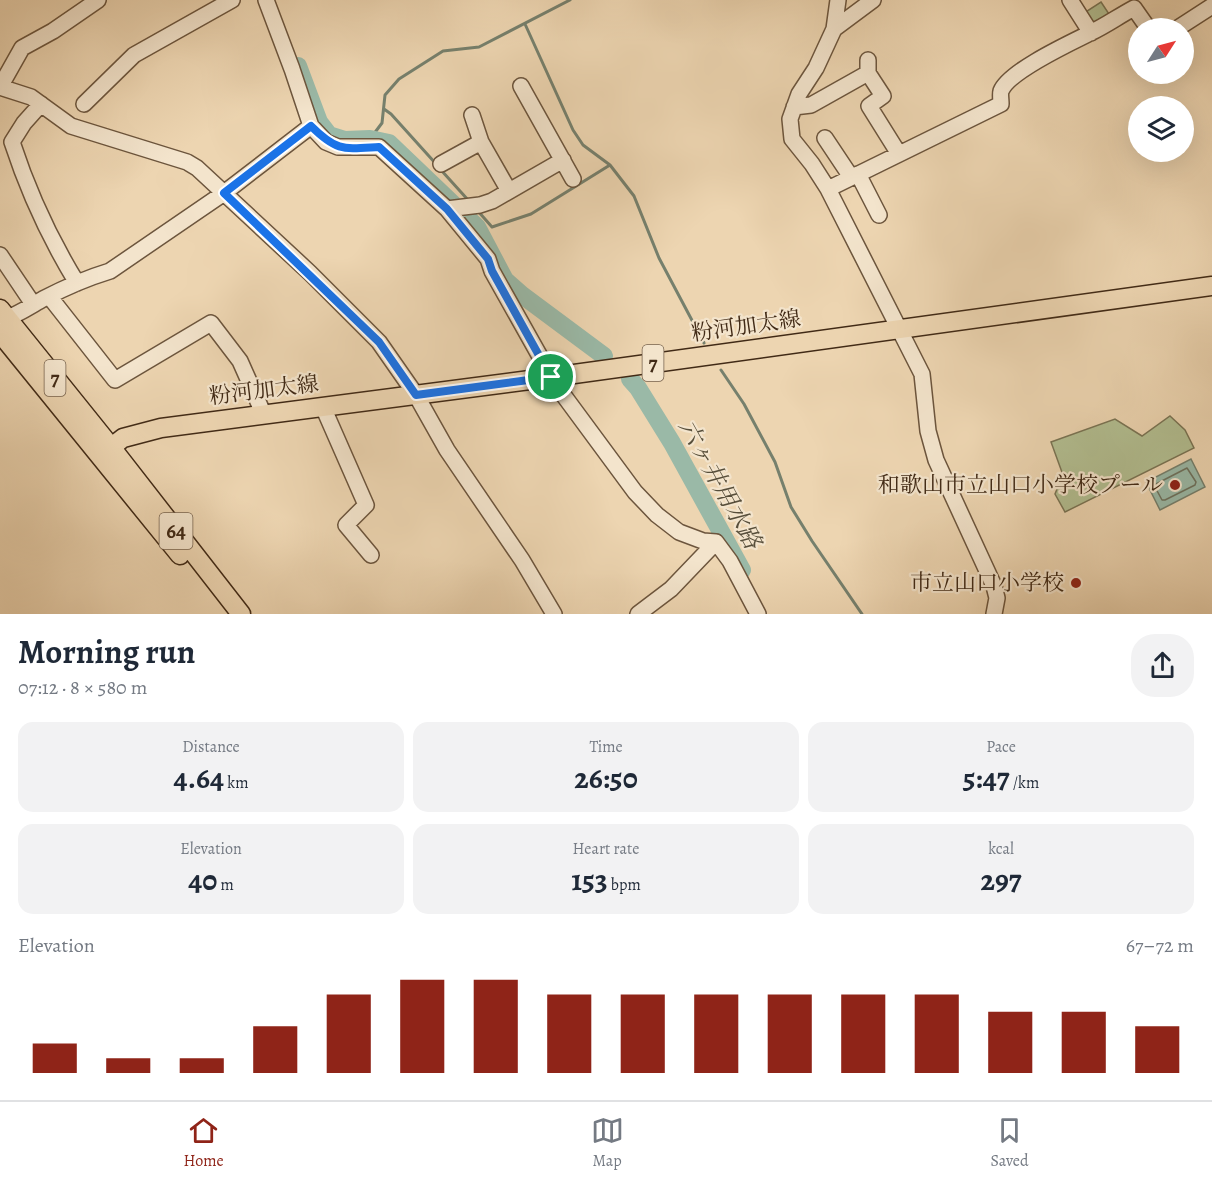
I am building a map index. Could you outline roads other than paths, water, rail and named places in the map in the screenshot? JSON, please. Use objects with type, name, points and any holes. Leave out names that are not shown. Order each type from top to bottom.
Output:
[{"type":"main road","name":"粉河加太線","points":[[105,451],[123,438],[161,428],[1212,286]]},
{"type":"main road","name":"7","points":[[2,320],[105,451]]},
{"type":"main road","name":"64","points":[[105,451],[227,614]]},
{"type":"main road","name":"64","points":[[105,451],[242,614]]},
{"type":"street","points":[[98,0],[53,32],[22,48],[0,87],[31,97],[71,126],[187,162],[197,168],[224,193],[379,342],[416,395],[447,450],[522,560],[554,614]]},
{"type":"street","points":[[84,104],[134,55],[232,0]]},
{"type":"street","points":[[266,0],[311,126],[326,142],[338,147],[379,147],[447,209],[488,259],[492,271],[551,377],[570,406],[635,492],[657,515],[686,536],[716,542],[730,561],[758,614]]},
{"type":"street","points":[[838,0],[834,29],[794,107],[790,119],[792,138],[828,189],[922,374],[928,431],[936,460],[994,586],[998,598],[994,614]]},
{"type":"street","points":[[834,29],[873,0]]},
{"type":"street","points":[[1070,0],[1091,33]]},
{"type":"street","points":[[828,189],[1001,104],[1000,92],[1006,84],[1034,62],[1091,33],[1132,4],[1141,18]]},
{"type":"street","points":[[1190,18],[1204,6]]},
{"type":"street","points":[[794,107],[811,105],[868,66],[883,96],[868,106],[899,154]]},
{"type":"street","points":[[521,86],[573,179]]},
{"type":"street","points":[[41,104],[24,123],[12,142],[45,224],[60,256],[77,284]]},
{"type":"street","points":[[472,115],[482,141],[509,191]]},
{"type":"street","points":[[2,320],[49,296],[110,271],[224,193],[311,126]]},
{"type":"street","points":[[825,138],[855,176],[879,215]]},
{"type":"street","points":[[441,164],[482,141]]},
{"type":"street","points":[[447,209],[480,205],[492,201],[563,160]]},
{"type":"street","points":[[0,255],[33,304]]},
{"type":"street","points":[[49,296],[115,380],[211,324],[240,361],[264,415]]},
{"type":"street","points":[[323,407],[366,505],[346,525],[371,555]]},
{"type":"street","points":[[638,614],[671,589],[716,542]]},
{"type":"water","name":"和歌山市立山口小学校プール","points":[[1191,459],[1205,487],[1160,510],[1146,482]]},
{"type":"waterway","points":[[370,139],[382,123],[385,95],[399,79],[443,51],[479,47],[570,0]]},
{"type":"waterway","points":[[525,24],[573,130],[583,145],[610,165],[634,196],[659,258],[704,343]]},
{"type":"waterway","name":"六ヶ井用水路","points":[[298,66],[319,122],[329,135],[345,140],[370,139],[389,143],[477,227],[505,280],[604,356]]},
{"type":"waterway","points":[[384,109],[437,165]]},
{"type":"waterway","points":[[477,210],[492,227],[531,214],[610,165]]},
{"type":"waterway","points":[[441,170],[469,201]]},
{"type":"waterway","points":[[721,370],[744,404],[775,462],[791,507],[862,614]]},
{"type":"waterway","name":"六ヶ井用水路","points":[[630,379],[672,443],[742,570]]},
{"type":"place","name":"和歌山市立山口小学校プール","points":[[1175,485]]},
{"type":"place","name":"市立山口小学校","points":[[1076,583]]}]
